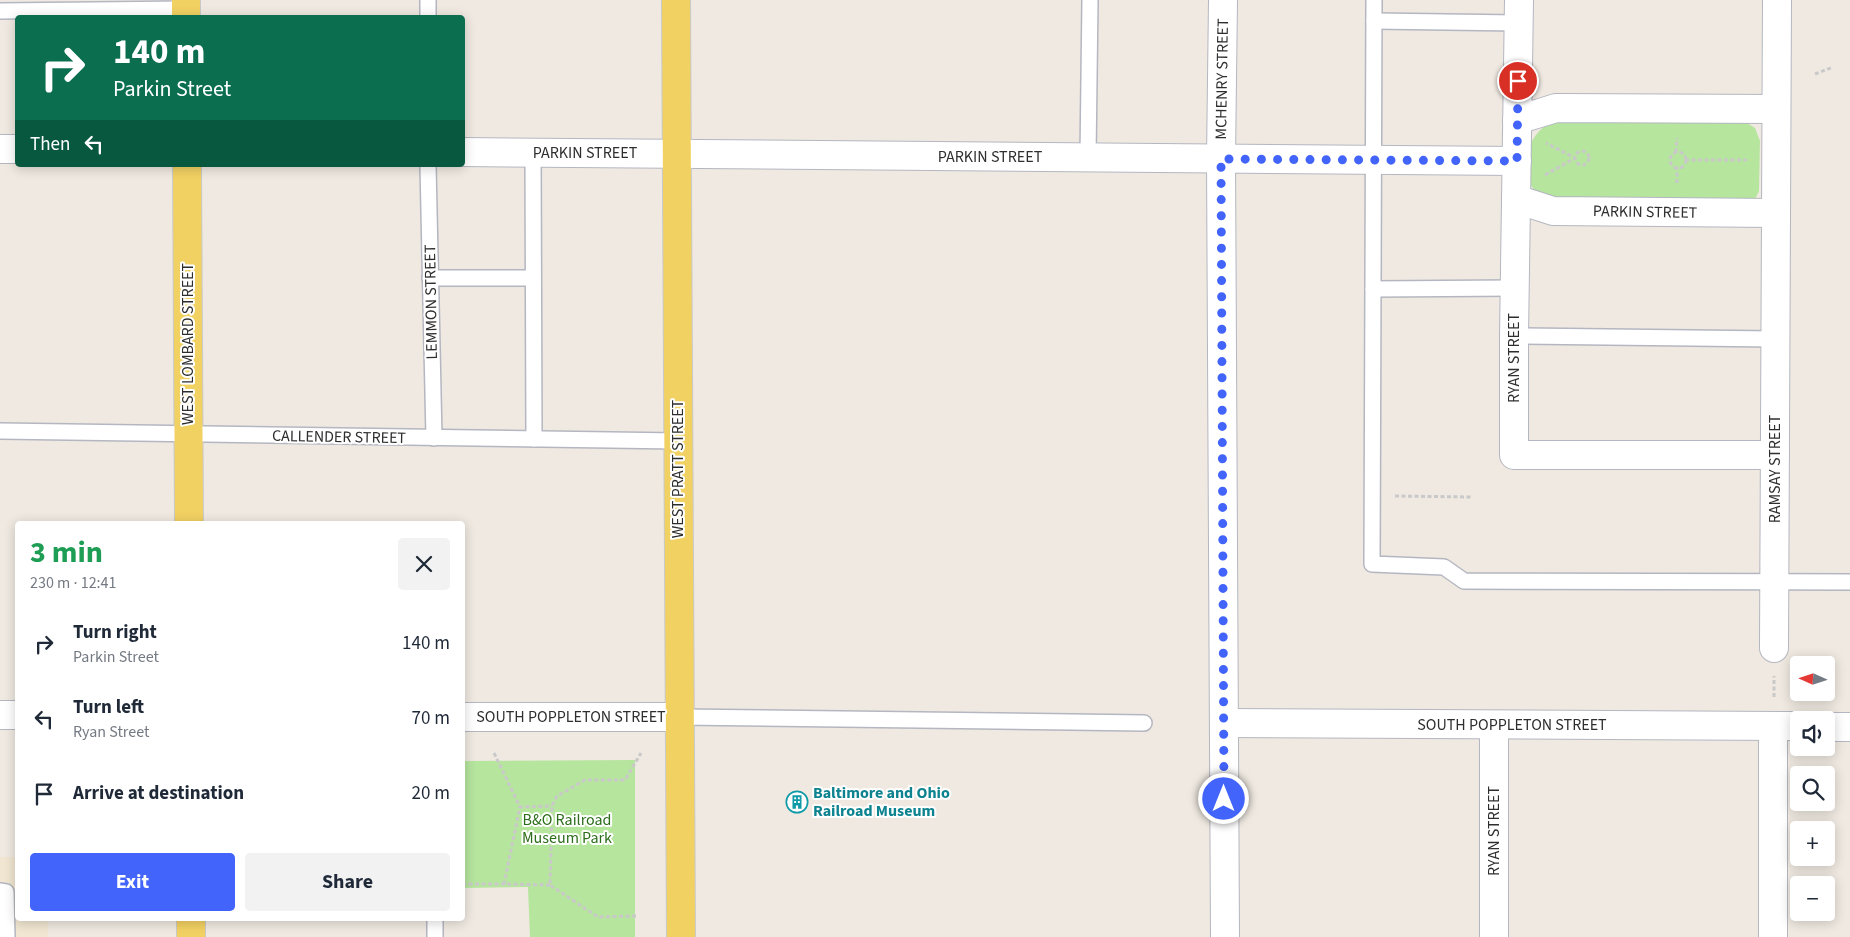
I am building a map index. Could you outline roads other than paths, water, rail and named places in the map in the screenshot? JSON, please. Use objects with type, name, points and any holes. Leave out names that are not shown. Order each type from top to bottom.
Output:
[{"type":"main road","name":"WEST PRATT STREET","points":[[676,0],[681,937]]},
{"type":"main road","name":"WEST LOMBARD STREET","points":[[187,167],[189,521]]},
{"type":"main road","points":[[191,921],[191,937]]},
{"type":"street","name":"MCHENRY STREET","points":[[1223,0],[1221,159],[1225,937]]},
{"type":"street","name":"RAMSAY STREET","points":[[1774,648],[1776,0]]},
{"type":"street","name":"RYAN STREET","points":[[1519,11],[1514,455],[1775,455]]},
{"type":"street","points":[[1517,120],[1556,108],[1776,109]]},
{"type":"street","points":[[0,149],[15,149]]},
{"type":"street","name":"PARKIN STREET","points":[[465,152],[1517,161]]},
{"type":"street","name":"PARKIN STREET","points":[[1516,199],[1553,211],[1775,213]]},
{"type":"street","points":[[0,714],[15,715]]},
{"type":"street","name":"SOUTH POPPLETON STREET","points":[[465,717],[680,718]]},
{"type":"street","name":"SOUTH POPPLETON STREET","points":[[1224,723],[1786,726]]},
{"type":"street","name":"RYAN STREET","points":[[1494,725],[1494,937]]},
{"type":"street","points":[[1773,937],[1786,726]]},
{"type":"street","points":[[1835,726],[1850,727]]},
{"type":"lane","points":[[428,0],[428,15]]},
{"type":"lane","points":[[1088,157],[1090,0]]},
{"type":"lane","points":[[1374,0],[1372,564],[1444,566],[1464,581],[1850,582]]},
{"type":"lane","points":[[0,10],[186,9]]},
{"type":"lane","points":[[1374,21],[1519,11]]},
{"type":"lane","points":[[533,153],[534,439]]},
{"type":"lane","name":"LEMMON STREET","points":[[428,167],[434,438]]},
{"type":"lane","points":[[430,278],[534,278]]},
{"type":"lane","points":[[1373,289],[1515,288]]},
{"type":"lane","points":[[1514,336],[1775,339]]},
{"type":"lane","name":"CALLENDER STREET","points":[[0,431],[678,440]]},
{"type":"lane","points":[[680,718],[1144,723]]},
{"type":"lane","points":[[0,891],[6,892],[8,937]]},
{"type":"lane","points":[[435,921],[435,937]]},
{"type":"place","name":"Baltimore and Ohio Railroad Museum","points":[[797,802]]},
{"type":"park label","name":"B&O Railroad Museum Park","points":[[567,829]]}]
